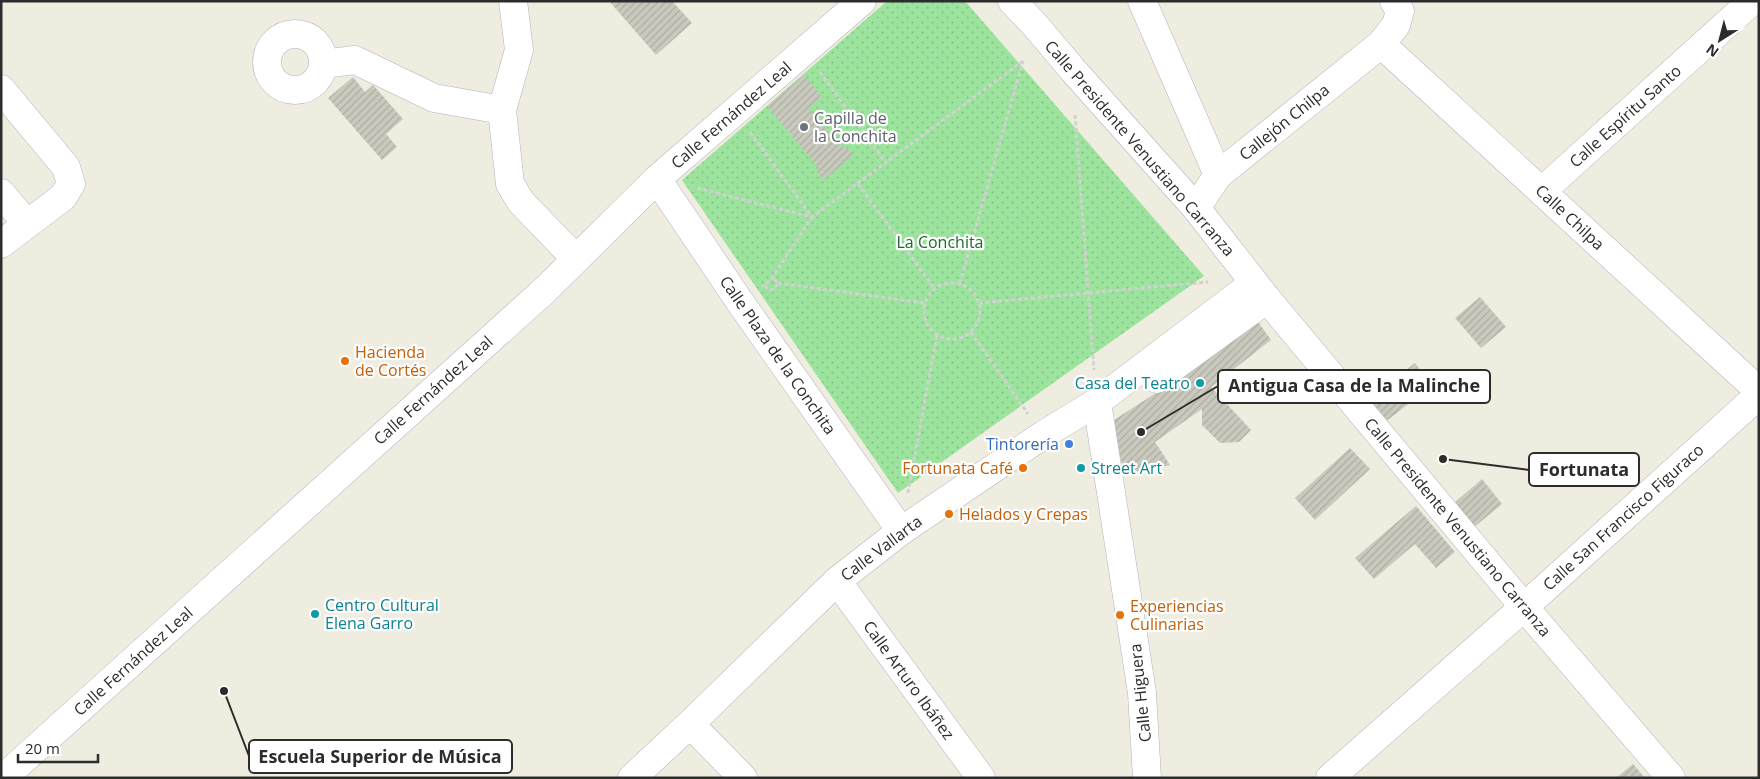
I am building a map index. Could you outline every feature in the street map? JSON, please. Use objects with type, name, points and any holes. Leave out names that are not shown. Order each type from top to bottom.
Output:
[{"type":"street","points":[[512,1],[519,50],[502,110],[510,184],[521,202],[576,259]]},
{"type":"street","name":"Calle Fernández Leal","points":[[3,778],[545,290],[657,179],[862,1]]},
{"type":"street","name":"Calle Presidente Venustiano Carranza","points":[[1012,1],[1037,13],[1072,69],[1196,208],[1260,291],[1524,607],[1671,778]]},
{"type":"street","points":[[1142,1],[1218,175]]},
{"type":"street","name":"Callejón Chilpa","points":[[1196,208],[1218,175],[1381,44],[1396,25],[1400,11],[1394,1]]},
{"type":"street","name":"Calle Espíritu Santo","points":[[1542,191],[1752,1]]},
{"type":"street","name":"Calle Chilpa","points":[[1381,44],[1759,391]]},
{"type":"street","points":[[323,64],[355,60],[434,98],[502,110]]},
{"type":"street","points":[[1,89],[66,167],[71,184],[63,197],[1,244]]},
{"type":"street","name":"Calle Plaza de la Conchita","points":[[657,179],[740,302],[901,531]]},
{"type":"street","points":[[1,193],[27,224]]},
{"type":"street","points":[[1101,429],[1110,414],[1260,291]]},
{"type":"street","name":"Calle Vallarta","points":[[632,778],[838,581],[901,531],[1043,435],[1097,402],[1260,291]]},
{"type":"street","name":"Calle San Francisco Figuraco","points":[[1330,778],[1759,396]]},
{"type":"street","name":"Calle Higuera","points":[[1097,402],[1142,693],[1147,778]]},
{"type":"street","name":"Calle Arturo Ibáñez","points":[[838,581],[981,778]]},
{"type":"street","points":[[690,724],[743,778]]},
{"type":"path","points":[[960,283],[1037,13]]},
{"type":"path","points":[[805,51],[886,163]]},
{"type":"path","points":[[740,302],[764,286],[772,278],[812,217],[1023,61]]},
{"type":"path","points":[[1072,69],[1097,402]]},
{"type":"path","points":[[735,112],[812,217]]},
{"type":"path","points":[[657,179],[812,217]]},
{"type":"path","points":[[858,184],[934,288]]},
{"type":"path","points":[[772,278],[778,283],[924,302]]},
{"type":"path","points":[[951,282],[960,283],[969,287],[976,294],[980,303],[981,311],[976,326],[971,332],[954,339],[937,335],[930,329],[926,321],[923,312],[924,302],[934,288],[951,282]]},
{"type":"path","points":[[980,303],[1208,282]]},
{"type":"path","points":[[764,286],[770,290],[775,289],[778,283]]},
{"type":"path","points":[[971,332],[1043,435]]},
{"type":"path","points":[[901,531],[937,335]]},
{"type":"green space","name":"La Conchita","points":[[887,1],[965,1],[1204,276],[898,493],[682,180]]},
{"type":"building","points":[[609,1],[672,1],[692,23],[656,55]]},
{"type":"building","name":"Capilla de la Conchita","points":[[804,75],[822,97],[808,108],[842,148],[845,146],[853,155],[824,180],[816,171],[819,168],[767,106]]},
{"type":"building","points":[[353,77],[365,92],[373,85],[403,119],[386,134],[397,147],[382,160],[328,98]]},
{"type":"building","points":[[1480,297],[1506,327],[1481,348],[1455,318]]},
{"type":"building","points":[[1256,319],[1271,340],[1211,387],[1251,430],[1239,442],[1220,443],[1202,425],[1202,409],[1155,442],[1170,465],[1125,476],[1111,422],[1179,378]]},
{"type":"building","points":[[1415,363],[1432,386],[1385,422],[1368,400]]},
{"type":"building","points":[[1350,448],[1370,469],[1315,520],[1295,498]]},
{"type":"building","points":[[1482,479],[1502,504],[1473,528],[1453,504]]},
{"type":"building","points":[[1416,506],[1455,552],[1436,568],[1415,544],[1374,579],[1355,558]]},
{"type":"building","points":[[1633,764],[1645,778],[1616,778]]},
{"type":"place","name":"Capilla de la Conchita","points":[[804,127]]},
{"type":"place","name":"Hacienda de Cortés","points":[[345,361]]},
{"type":"place","name":"Casa del Teatro","points":[[1200,383]]},
{"type":"place","name":"Antigua Casa de la Malinche","points":[[1141,432]]},
{"type":"place","name":"Tintorería","points":[[1069,444]]},
{"type":"place","name":"Fortunata","points":[[1443,459]]},
{"type":"place","name":"Fortunata Café","points":[[1023,468]]},
{"type":"place","name":"Street Art","points":[[1081,468]]},
{"type":"place","name":"Helados y Crepas","points":[[949,514]]},
{"type":"place","name":"Centro Cultural Elena Garro","points":[[315,614]]},
{"type":"place","name":"Experiencias Culinarias","points":[[1120,615]]},
{"type":"place","name":"Escuela Superior de Música","points":[[224,691]]}]
